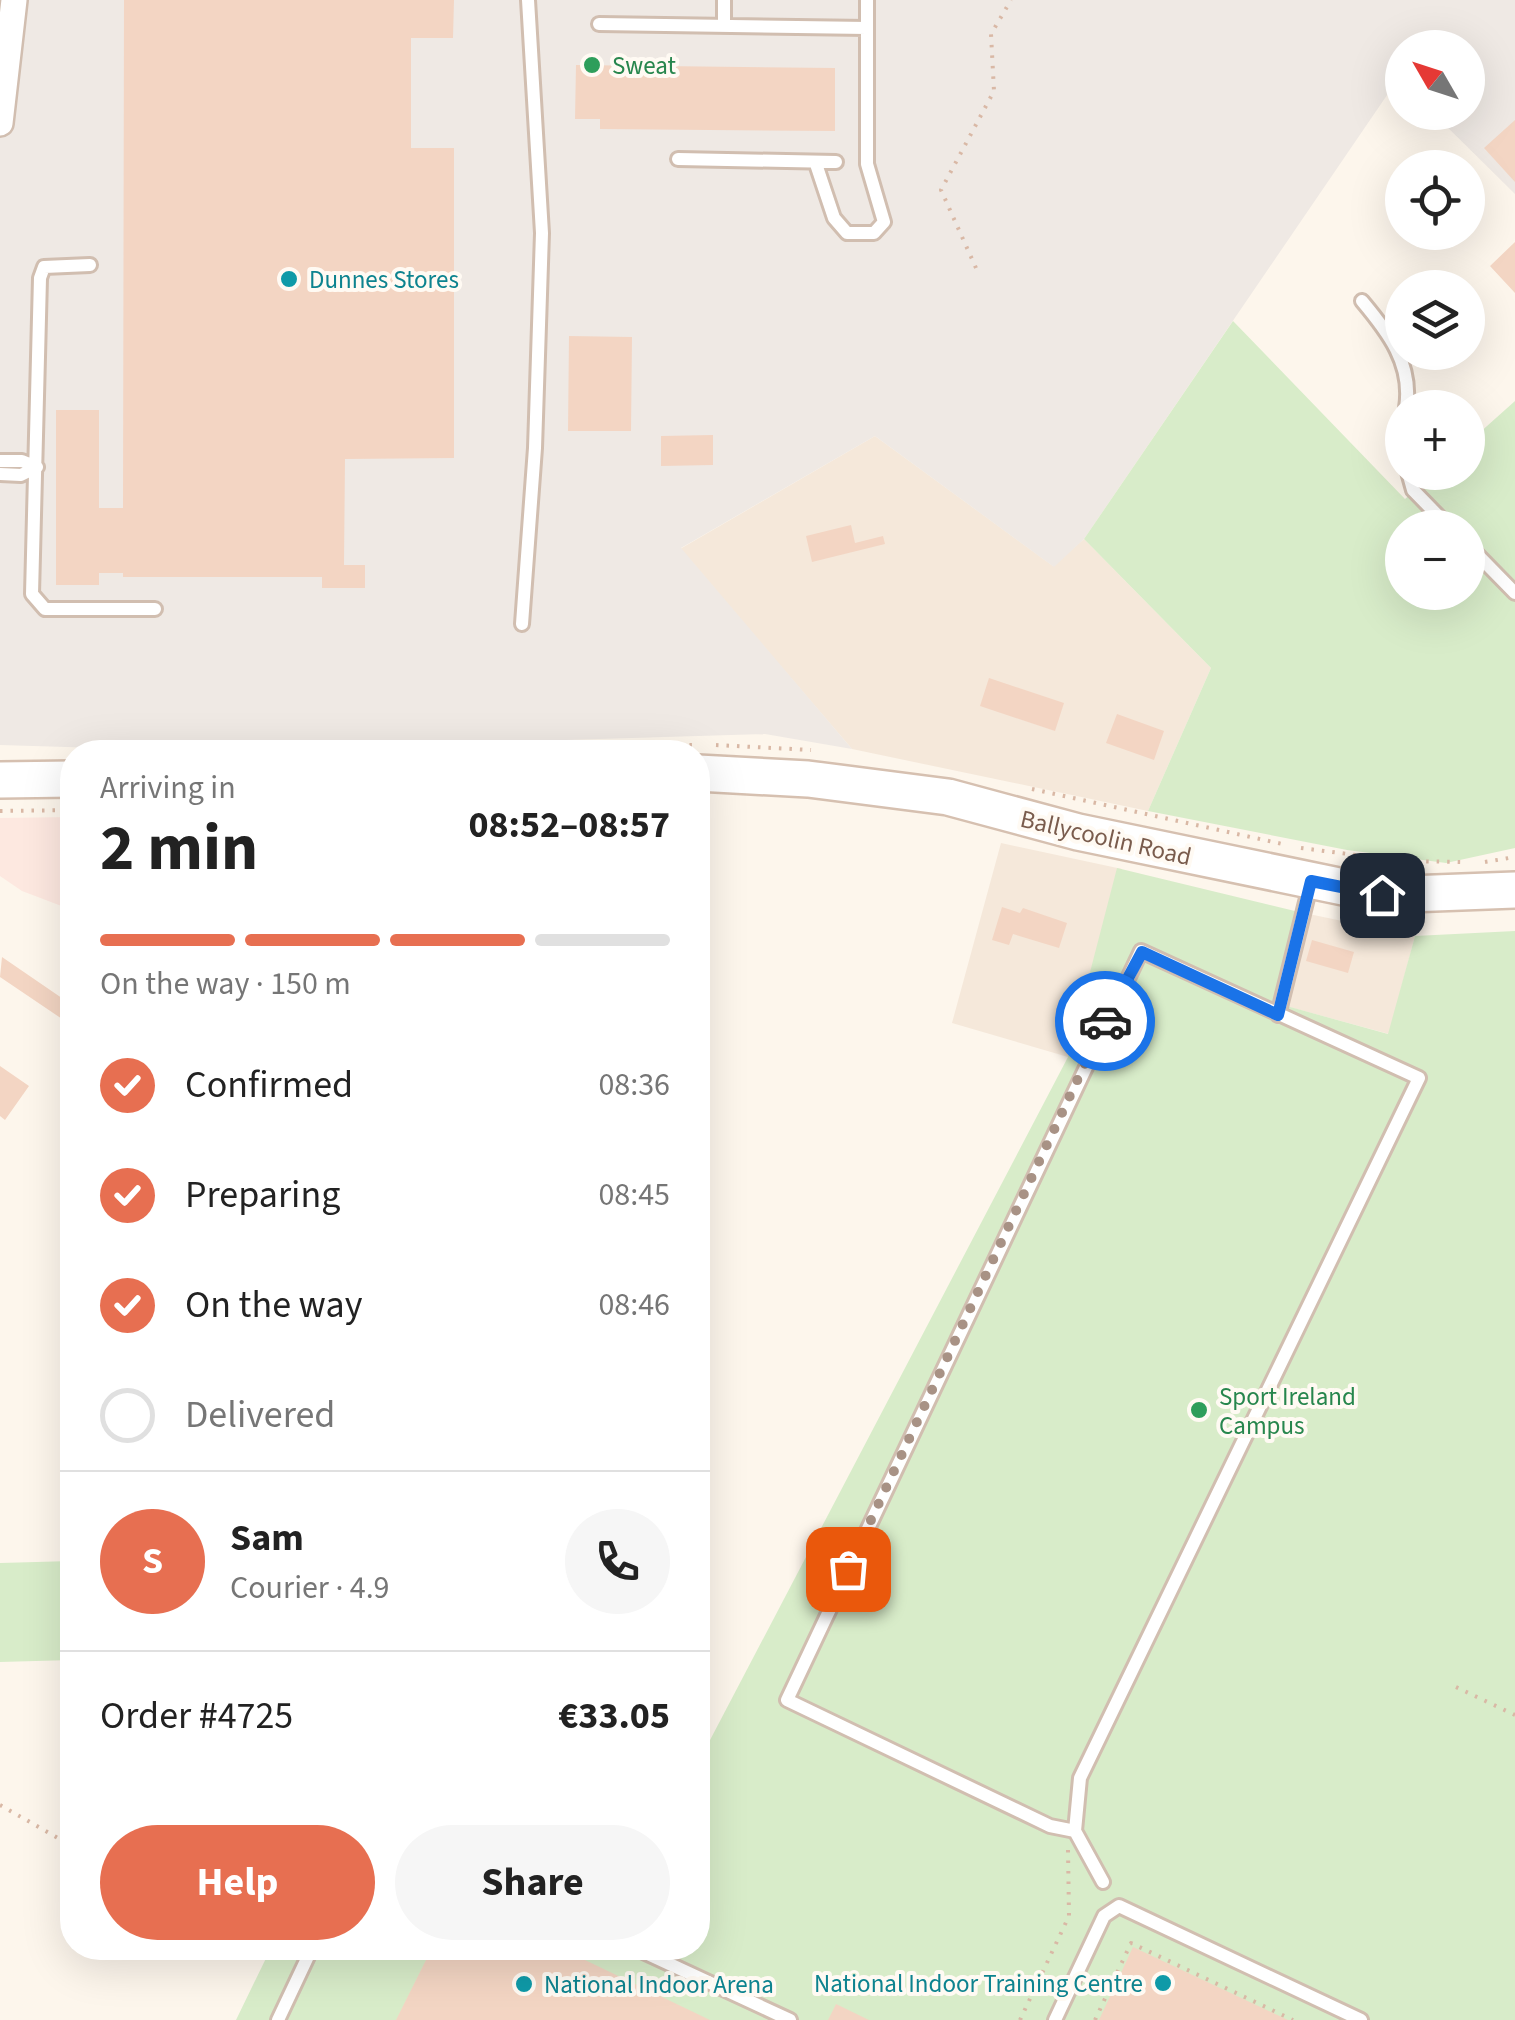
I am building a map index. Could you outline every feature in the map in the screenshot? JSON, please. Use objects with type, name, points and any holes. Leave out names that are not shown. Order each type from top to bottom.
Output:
[{"type":"street","points":[[0,123],[5,27],[14,0]]},
{"type":"street","name":"Ballycoolin Road","points":[[710,774],[808,779],[948,797],[1078,832],[1382,895],[1515,890]]},
{"type":"street","points":[[0,780],[60,780]]},
{"type":"lane","points":[[724,0],[724,26]]},
{"type":"lane","points":[[816,164],[834,218],[848,233],[874,232],[884,222],[866,164],[868,0]]},
{"type":"lane","points":[[522,624],[535,448],[542,233],[527,1]]},
{"type":"lane","points":[[598,24],[867,28]]},
{"type":"lane","points":[[678,159],[836,162]]},
{"type":"lane","points":[[90,265],[44,267],[42,271],[32,594],[37,604],[45,608],[155,608]]},
{"type":"lane","points":[[1362,301],[1395,340],[1409,390]]},
{"type":"lane","points":[[0,461],[22,461],[37,467]]},
{"type":"lane","points":[[0,474],[21,474],[37,467]]},
{"type":"lane","points":[[1413,490],[1432,510]]},
{"type":"lane","points":[[1485,562],[1515,593]]},
{"type":"lane","points":[[1278,1015],[1311,881]]},
{"type":"lane","points":[[1074,1830],[1050,1826],[787,1700],[1136,956],[1149,954],[1419,1078],[1080,1778],[1074,1830],[1104,1882]]},
{"type":"lane","points":[[1055,2020],[1104,1916],[1119,1906],[1361,2020]]},
{"type":"lane","points":[[278,2020],[306,1960]]},
{"type":"lane","points":[[661,1960],[790,2020]]},
{"type":"path","points":[[976,268],[941,190],[994,91],[991,34],[1011,0]]},
{"type":"path","points":[[0,811],[60,810]]},
{"type":"path","points":[[1456,1687],[1515,1715]]},
{"type":"path","points":[[0,1805],[60,1839]]},
{"type":"path","points":[[1020,2020],[1070,1916],[1066,1854],[1074,1830]]},
{"type":"path","points":[[1095,2020],[1131,1942],[1294,2020]]},
{"type":"shaded area","points":[[0,0],[1515,0],[1515,194],[1485,164],[1485,150],[1470,150],[1450,130],[1485,130],[1485,30],[1385,30],[1385,98],[1084,539],[1054,567],[875,436],[681,548],[852,749],[765,734],[565,740],[60,740],[60,747],[0,745]]},
{"type":"shaded area","points":[[875,436],[1053,566],[1084,539],[1211,668],[1148,811],[852,749],[680,549]]},
{"type":"shaded area","points":[[60,817],[60,905],[22,891],[0,876],[0,818]]},
{"type":"shaded area","points":[[1001,843],[1122,869],[1068,1057],[952,1023]]},
{"type":"shaded area","points":[[1299,912],[1415,936],[1389,1034],[1282,1005]]},
{"type":"green space","points":[[1233,321],[1385,478],[1385,490],[1396,490],[1405,499],[1415,490],[1485,490],[1485,428],[1515,401],[1515,848],[1446,863],[1347,850],[1148,811],[1211,668],[1084,539]]},
{"type":"green space","name":"Sport Ireland Campus","points":[[1117,868],[1299,912],[1283,1005],[1388,1034],[1415,936],[1515,931],[1515,2020],[236,2020],[265,1960],[710,1960],[710,1740],[1068,1057]]},
{"type":"green space","points":[[60,1561],[60,1660],[0,1662],[0,1563]]},
{"type":"building","name":"Dunnes Stores","points":[[124,0],[454,0],[453,38],[411,38],[411,148],[454,148],[454,458],[345,459],[344,565],[365,565],[365,588],[322,588],[322,577],[123,577],[123,573],[99,573],[99,585],[56,585],[56,410],[99,410],[99,508],[123,508]]},
{"type":"building","points":[[576,65],[835,68],[835,131],[600,129],[600,119],[575,119]]},
{"type":"building","points":[[1515,120],[1515,182],[1484,148]]},
{"type":"building","points":[[1515,242],[1515,293],[1490,266]]},
{"type":"building","points":[[569,336],[632,337],[631,431],[568,431]]},
{"type":"building","points":[[713,435],[713,465],[661,466],[661,436]]},
{"type":"building","points":[[851,525],[855,543],[883,536],[885,544],[812,562],[806,536]]},
{"type":"building","points":[[989,678],[1064,703],[1055,731],[980,706]]},
{"type":"building","points":[[1117,714],[1164,731],[1154,760],[1106,743]]},
{"type":"building","points":[[1002,907],[1020,913],[1023,908],[1067,923],[1059,948],[1013,934],[1009,945],[992,940]]},
{"type":"building","points":[[1312,940],[1354,952],[1348,973],[1306,961]]},
{"type":"building","points":[[2,957],[60,997],[60,1018],[0,977]]},
{"type":"building","points":[[0,1066],[29,1086],[5,1120],[0,1116]]},
{"type":"building","name":"National Indoor Training Centre","points":[[1133,1947],[1288,2020],[1099,2020]]},
{"type":"building","name":"National Indoor Arena","points":[[426,1960],[585,1960],[710,2020],[396,2020]]},
{"type":"building","points":[[836,2004],[869,2020],[828,2020]]},
{"type":"way so far","points":[[848,1569],[1105,1021]]},
{"type":"place","name":"Sweat","points":[[592,65]]},
{"type":"place","name":"Dunnes Stores","points":[[289,279]]},
{"type":"place","name":"Sport Ireland Campus","points":[[1199,1410]]},
{"type":"place","name":"National Indoor Training Centre","points":[[1163,1983]]},
{"type":"place","name":"National Indoor Arena","points":[[524,1984]]},
{"type":"route","points":[[1105,1021],[1136,956],[1142,952],[1278,1015],[1311,881],[1382,895]]}]
